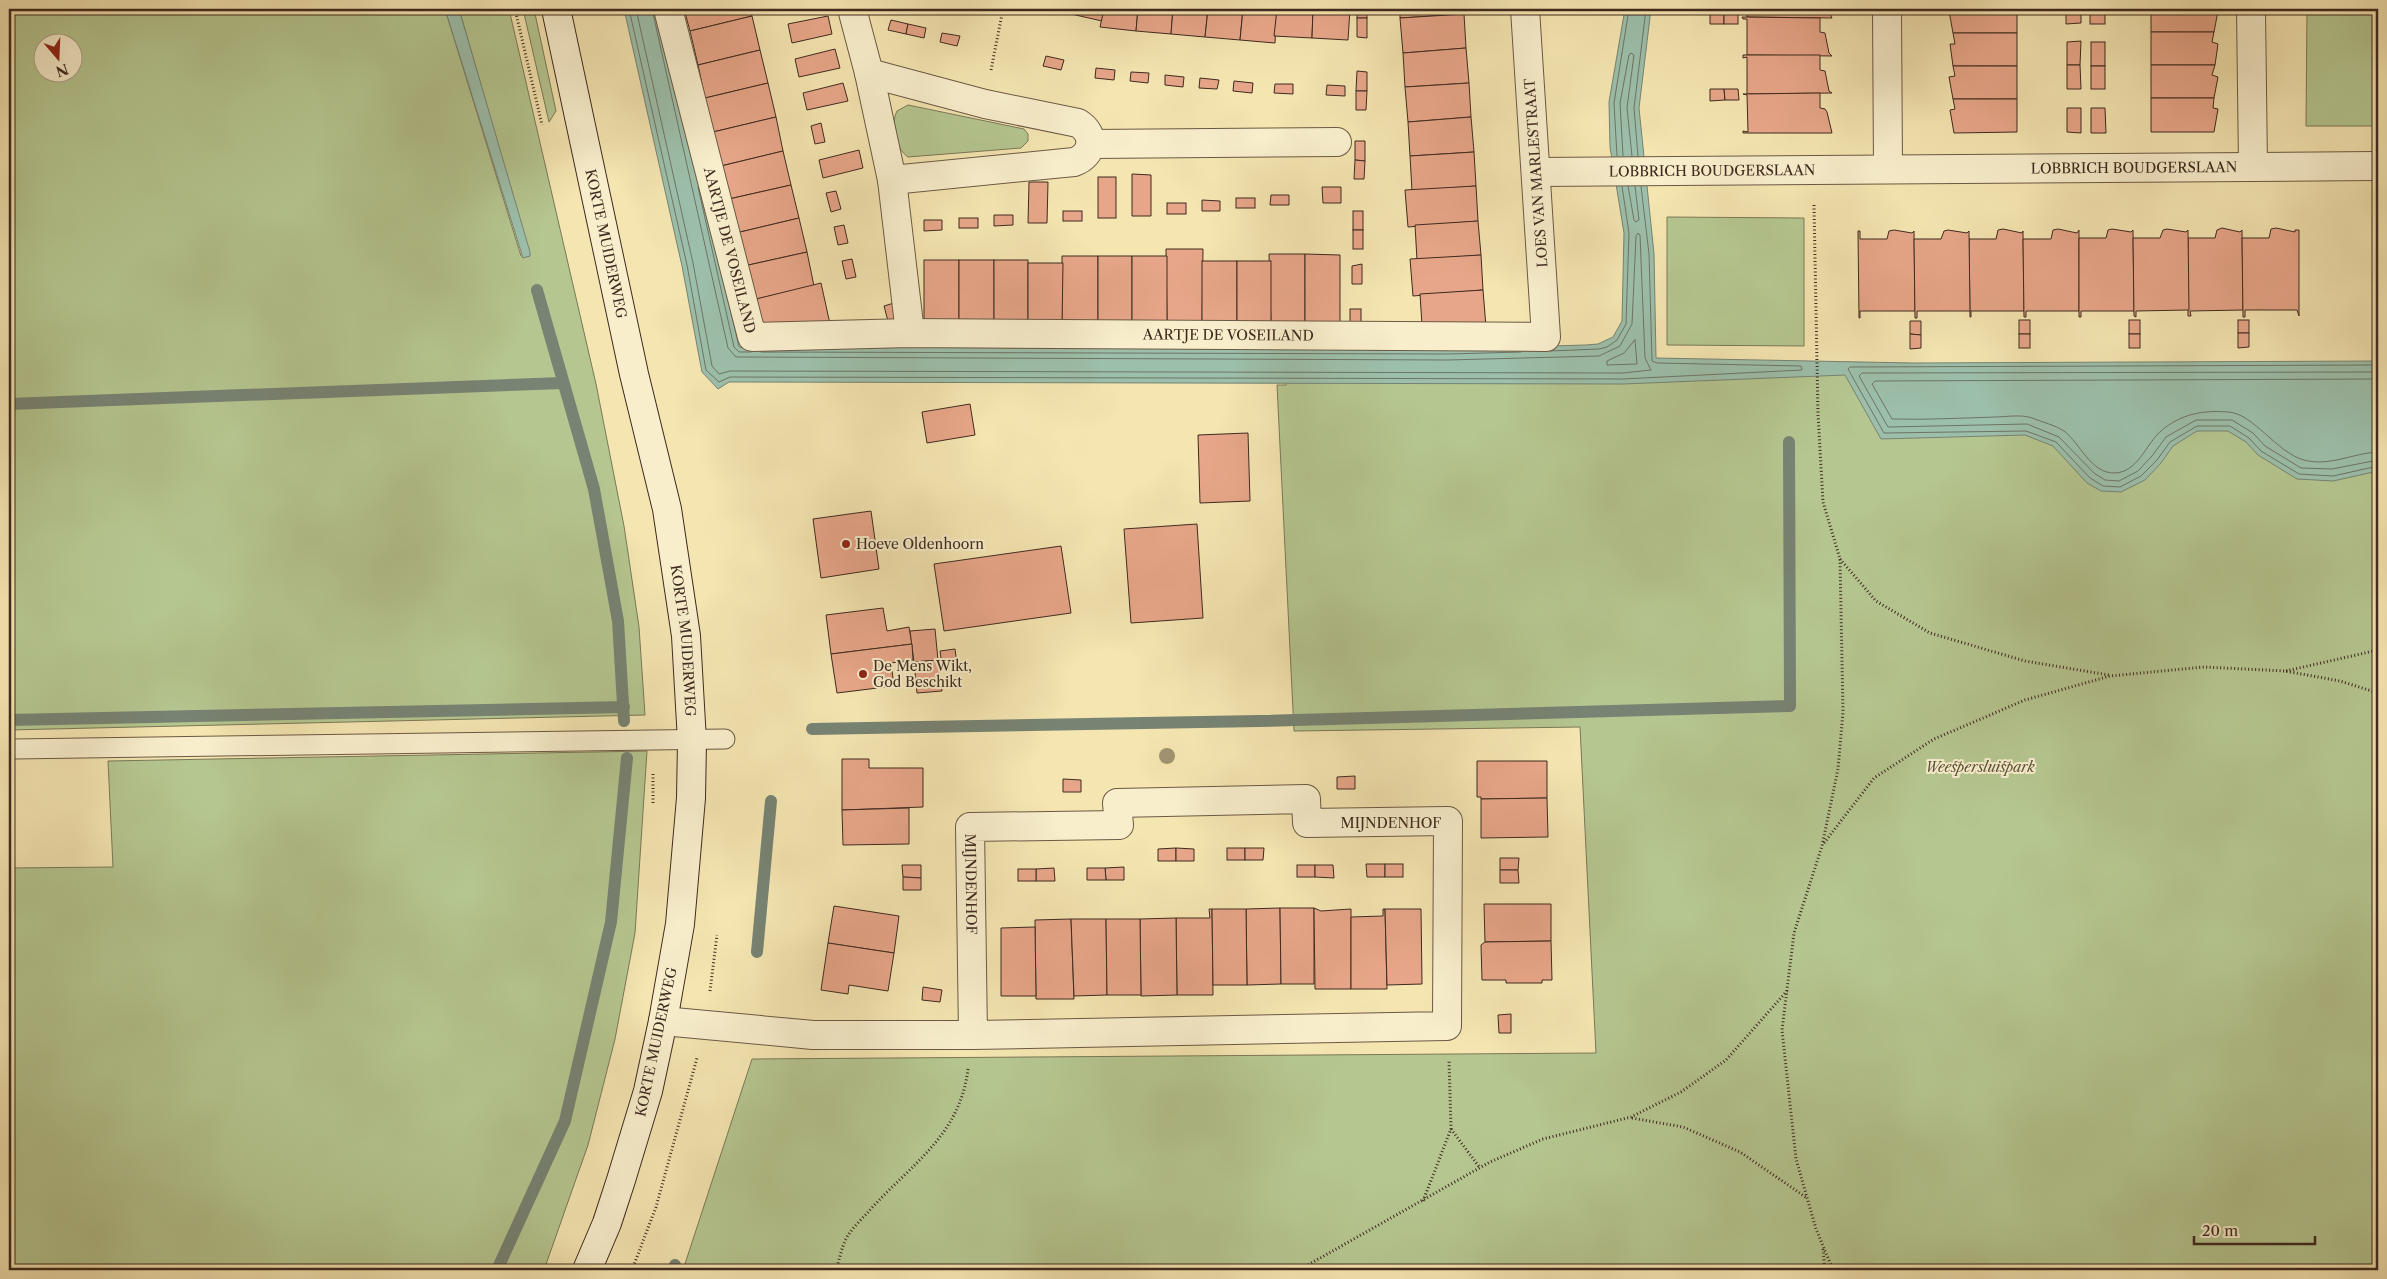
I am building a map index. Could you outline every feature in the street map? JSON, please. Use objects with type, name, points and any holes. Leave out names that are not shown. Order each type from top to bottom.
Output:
[{"type":"street","name":"KORTE MUIDERWEG","points":[[556,9],[634,374],[667,509],[686,636],[692,741],[691,798],[680,924],[663,1021],[648,1091],[608,1223],[587,1270]]},
{"type":"street","name":"AARTJE DE VOSEILAND","points":[[668,9],[752,337],[910,333],[1546,337]]},
{"type":"street","points":[[852,9],[869,73],[892,180],[910,333]]},
{"type":"street","name":"LOES VAN MARLESTRAAT","points":[[1525,9],[1546,337]]},
{"type":"street","points":[[1888,9],[1888,169]]},
{"type":"street","points":[[2251,9],[2253,167]]},
{"type":"street","points":[[869,73],[985,104],[1078,123],[1088,132],[1091,144],[1086,156],[1074,162],[892,180]]},
{"type":"street","points":[[1091,144],[1337,142]]},
{"type":"street","name":"LOBBRICH BOUDGERSLAAN","points":[[1536,172],[1608,173],[2378,166]]},
{"type":"street","name":"MIJNDENHOF","points":[[973,1035],[970,827],[1119,824],[1116,803],[1256,800],[1306,800],[1307,823],[1448,821],[1448,1026]]},
{"type":"street","points":[[663,1021],[813,1036],[973,1035],[1448,1026]]},
{"type":"lane","points":[[14,748],[725,740]]},
{"type":"path","points":[[515,9],[542,128]]},
{"type":"path","points":[[985,104],[1003,9]]},
{"type":"path","points":[[1813,171],[1818,414],[1824,502],[1840,559],[1843,712],[1838,769],[1822,846],[1794,932],[1782,1030],[1796,1159],[1807,1198],[1833,1270]]},
{"type":"path","points":[[1840,559],[1876,601],[1930,633],[2025,661],[2110,676]]},
{"type":"path","points":[[2285,671],[2378,650]]},
{"type":"path","points":[[1822,846],[1874,778],[1934,739],[2025,700],[2110,676],[2204,667],[2285,671],[2340,681],[2378,693]]},
{"type":"path","points":[[652,810],[654,742]]},
{"type":"path","points":[[1300,1270],[1480,1168],[1543,1139],[1631,1117],[1681,1092],[1726,1060],[1787,991]]},
{"type":"path","points":[[632,1270],[656,1207],[694,1071],[703,1025]]},
{"type":"path","points":[[1422,1202],[1451,1129],[1448,1026]]},
{"type":"path","points":[[836,1270],[848,1235],[881,1198],[926,1155],[951,1124],[966,1089],[973,1035]]},
{"type":"path","points":[[1631,1117],[1682,1128],[1740,1152],[1807,1198]]},
{"type":"path","points":[[1451,1129],[1480,1168]]},
{"type":"path","points":[[1823,1246],[1825,1270]]},
{"type":"green space","points":[[9,9],[445,9],[521,256],[530,256],[459,9],[509,9],[596,384],[624,526],[639,627],[645,715],[9,730]]},
{"type":"green space","points":[[523,9],[534,9],[556,111],[549,122]]},
{"type":"green space","points":[[2307,9],[2378,9],[2378,126],[2306,126]]},
{"type":"green space","points":[[908,105],[1024,129],[1028,134],[1028,141],[1021,148],[908,157],[897,142],[894,123],[897,111]]},
{"type":"green space","points":[[1667,217],[1804,218],[1804,346],[1667,345]]},
{"type":"green space","name":"Weespersluispark","points":[[1285,364],[2378,373],[2378,1270],[683,1270],[752,1059],[1596,1053],[1580,727],[1294,731],[1277,385],[1286,385]]},
{"type":"green space","points":[[647,751],[635,933],[615,1039],[588,1145],[544,1270],[9,1270],[9,868],[113,867],[108,761]]},
{"type":"water","points":[[445,9],[459,9],[530,256],[523,258]]},
{"type":"water","points":[[624,9],[662,9],[739,347],[1448,349],[1598,344],[1613,337],[1622,321],[1624,233],[1610,147],[1609,102],[1625,9],[1651,9],[1639,108],[1654,254],[1656,358],[1913,363],[2378,361],[2378,471],[2333,481],[2297,479],[2258,455],[2246,442],[2228,431],[2197,431],[2173,446],[2161,463],[2145,480],[2121,492],[2101,491],[2087,483],[2053,446],[2025,435],[1881,439],[1845,375],[1623,384],[729,382],[718,389],[702,372],[682,266]]},
{"type":"building","points":[[684,9],[750,9],[752,16],[690,31]]},
{"type":"building","points":[[1058,9],[1104,9],[1102,21],[1058,11]]},
{"type":"building","points":[[1104,9],[1138,9],[1136,31],[1100,27]]},
{"type":"building","points":[[1138,9],[1173,9],[1171,34],[1136,31]]},
{"type":"building","points":[[1173,9],[1208,9],[1205,37],[1171,34]]},
{"type":"building","points":[[1208,9],[1243,9],[1240,40],[1205,37]]},
{"type":"building","points":[[1243,9],[1277,9],[1275,43],[1240,40]]},
{"type":"building","points":[[1277,9],[1313,9],[1312,38],[1274,36]]},
{"type":"building","points":[[1313,9],[1350,9],[1348,40],[1312,38]]},
{"type":"building","points":[[1357,9],[1367,9],[1367,18],[1357,18]]},
{"type":"building","points":[[1400,9],[1464,9],[1464,14],[1400,18]]},
{"type":"building","points":[[1747,9],[1828,9],[1832,18],[1747,17]]},
{"type":"building","points":[[1955,9],[2017,9],[2017,33],[1953,33],[1949,11],[1955,11]]},
{"type":"building","points":[[2066,9],[2081,9],[2081,23],[2066,24]]},
{"type":"building","points":[[2090,9],[2105,9],[2105,24],[2090,24]]},
{"type":"building","points":[[2151,9],[2213,9],[2218,11],[2214,32],[2151,32]]},
{"type":"building","points":[[1710,12],[1724,13],[1724,24],[1710,24]]},
{"type":"building","points":[[1724,13],[1738,13],[1738,24],[1724,24]]},
{"type":"building","points":[[1464,14],[1466,48],[1403,53],[1400,18]]},
{"type":"building","points":[[752,16],[760,50],[698,65],[690,31]]},
{"type":"building","points":[[828,16],[832,34],[792,43],[788,24]]},
{"type":"building","points":[[1742,17],[1820,18],[1820,32],[1825,33],[1829,53],[1832,56],[1747,55],[1747,19]]},
{"type":"building","points":[[1357,18],[1367,18],[1367,38],[1357,37]]},
{"type":"building","points":[[891,20],[908,24],[906,34],[888,30]]},
{"type":"building","points":[[908,24],[926,28],[924,38],[906,34]]},
{"type":"building","points":[[2151,32],[2214,32],[2212,42],[2218,44],[2215,65],[2151,65]]},
{"type":"building","points":[[942,33],[960,36],[957,46],[940,42]]},
{"type":"building","points":[[1953,33],[2017,33],[2017,66],[1953,66],[1950,44],[1955,44]]},
{"type":"building","points":[[2081,41],[2080,65],[2067,65],[2067,42]]},
{"type":"building","points":[[2091,42],[2105,42],[2105,66],[2091,66]]},
{"type":"building","points":[[1466,48],[1469,83],[1405,87],[1403,53]]},
{"type":"building","points":[[835,49],[840,68],[799,77],[795,59]]},
{"type":"building","points":[[760,50],[768,83],[705,98],[698,65]]},
{"type":"building","points":[[1743,55],[1820,55],[1820,70],[1825,71],[1829,91],[1832,93],[1747,94],[1747,57],[1743,58]]},
{"type":"building","points":[[1046,56],[1064,60],[1061,70],[1043,66]]},
{"type":"building","points":[[2067,65],[2080,65],[2081,89],[2067,89]]},
{"type":"building","points":[[2151,65],[2215,65],[2212,75],[2218,77],[2214,98],[2151,98]]},
{"type":"building","points":[[1953,66],[2017,66],[2017,99],[1953,99],[1949,77],[1955,76]]},
{"type":"building","points":[[2091,66],[2105,66],[2105,89],[2091,89]]},
{"type":"building","points":[[1096,68],[1115,70],[1114,80],[1095,78]]},
{"type":"building","points":[[1357,71],[1367,72],[1367,91],[1356,91]]},
{"type":"building","points":[[1131,72],[1149,73],[1148,83],[1130,81]]},
{"type":"building","points":[[1165,75],[1184,77],[1183,87],[1165,85]]},
{"type":"building","points":[[1200,78],[1219,80],[1217,89],[1199,88]]},
{"type":"building","points":[[1234,81],[1253,83],[1252,93],[1233,91]]},
{"type":"building","points":[[768,83],[776,117],[713,132],[705,98]]},
{"type":"building","points":[[843,83],[848,101],[807,110],[803,93]]},
{"type":"building","points":[[1469,83],[1471,117],[1408,122],[1405,87]]},
{"type":"building","points":[[1275,84],[1293,84],[1293,94],[1274,93]]},
{"type":"building","points":[[1327,85],[1345,86],[1345,96],[1326,95]]},
{"type":"building","points":[[1710,89],[1724,89],[1725,100],[1710,101]]},
{"type":"building","points":[[1724,89],[1738,89],[1739,100],[1725,100]]},
{"type":"building","points":[[1356,91],[1367,91],[1366,110],[1356,110]]},
{"type":"building","points":[[1820,93],[1820,108],[1825,109],[1827,112],[1832,133],[1743,133],[1743,131],[1748,132],[1747,95],[1743,94]]},
{"type":"building","points":[[2151,98],[2214,98],[2213,108],[2218,109],[2214,132],[2151,132]]},
{"type":"building","points":[[1953,99],[2017,99],[2017,132],[1954,133],[1950,110],[1955,109]]},
{"type":"building","points":[[2067,108],[2081,108],[2081,133],[2067,132]]},
{"type":"building","points":[[2091,108],[2105,108],[2106,133],[2091,133]]},
{"type":"building","points":[[776,117],[783,151],[721,166],[713,132]]},
{"type":"building","points":[[1471,117],[1474,152],[1410,156],[1408,122]]},
{"type":"building","points":[[821,123],[825,142],[815,144],[811,126]]},
{"type":"building","points":[[1355,141],[1365,141],[1365,161],[1355,160]]},
{"type":"building","points":[[859,150],[863,168],[823,178],[819,160]]},
{"type":"building","points":[[783,151],[791,185],[729,199],[721,166]]},
{"type":"building","points":[[1474,152],[1476,186],[1412,191],[1410,156]]},
{"type":"building","points":[[1355,160],[1365,161],[1364,179],[1354,179]]},
{"type":"building","points":[[1132,174],[1151,175],[1151,216],[1132,216]]},
{"type":"building","points":[[1098,177],[1116,177],[1116,218],[1098,218]]},
{"type":"building","points":[[1029,182],[1048,182],[1047,223],[1028,223]]},
{"type":"building","points":[[791,185],[799,218],[736,233],[729,199]]},
{"type":"building","points":[[1476,186],[1478,221],[1408,227],[1405,190]]},
{"type":"building","points":[[1322,187],[1341,187],[1341,203],[1323,203]]},
{"type":"building","points":[[836,191],[841,209],[831,212],[826,193]]},
{"type":"building","points":[[1271,195],[1289,195],[1289,205],[1270,205]]},
{"type":"building","points":[[1236,198],[1255,198],[1255,208],[1236,208]]},
{"type":"building","points":[[1202,200],[1220,201],[1220,211],[1202,211]]},
{"type":"building","points":[[1167,203],[1186,203],[1186,214],[1167,214]]},
{"type":"building","points":[[1063,211],[1082,211],[1082,221],[1063,221]]},
{"type":"building","points":[[1353,211],[1363,211],[1363,230],[1353,230]]},
{"type":"building","points":[[994,215],[1013,215],[1013,225],[994,226]]},
{"type":"building","points":[[799,218],[807,252],[744,266],[736,233]]},
{"type":"building","points":[[959,218],[978,218],[978,228],[959,228]]},
{"type":"building","points":[[924,220],[942,220],[942,230],[924,231]]},
{"type":"building","points":[[1478,221],[1481,255],[1417,260],[1415,225]]},
{"type":"building","points":[[844,225],[848,243],[838,245],[834,227]]},
{"type":"building","points":[[2222,228],[2240,232],[2242,230],[2243,310],[2190,311],[2191,316],[2188,316],[2188,238],[2215,238],[2217,230]]},
{"type":"building","points":[[2276,228],[2295,232],[2295,230],[2299,230],[2299,316],[2297,310],[2245,310],[2245,317],[2243,317],[2242,238],[2269,238],[2271,229]]},
{"type":"building","points":[[2003,229],[2022,233],[2023,231],[2024,311],[1971,311],[1970,317],[1969,239],[1996,239],[1998,230]]},
{"type":"building","points":[[2058,229],[2077,233],[2079,230],[2079,311],[2026,311],[2026,317],[2024,317],[2023,239],[2051,239],[2053,230]]},
{"type":"building","points":[[1353,230],[1363,230],[1363,249],[1353,249]]},
{"type":"building","points":[[2108,230],[2131,232],[2133,230],[2134,311],[2081,311],[2081,317],[2079,317],[2079,238],[2106,238]]},
{"type":"building","points":[[2163,230],[2186,232],[2188,230],[2189,310],[2136,311],[2136,317],[2134,316],[2133,238],[2160,238]]},
{"type":"building","points":[[1858,231],[1860,231],[1860,239],[1887,239],[1889,231],[1912,233],[1914,231],[1915,311],[1860,311],[1859,318]]},
{"type":"building","points":[[1944,231],[1967,233],[1969,231],[1970,311],[1917,311],[1917,318],[1915,318],[1914,239],[1941,239]]},
{"type":"building","points":[[1166,249],[1203,249],[1202,325],[1167,325]]},
{"type":"building","points":[[807,252],[814,286],[752,300],[744,266]]},
{"type":"building","points":[[1269,254],[1305,254],[1305,325],[1271,325]]},
{"type":"building","points":[[1305,254],[1340,255],[1340,325],[1305,325]]},
{"type":"building","points":[[1481,255],[1483,290],[1413,296],[1410,259]]},
{"type":"building","points":[[1062,256],[1098,256],[1098,325],[1062,324]]},
{"type":"building","points":[[1098,256],[1132,256],[1132,324],[1098,325]]},
{"type":"building","points":[[1132,256],[1167,256],[1167,325],[1132,324]]},
{"type":"building","points":[[852,259],[856,277],[846,279],[842,261]]},
{"type":"building","points":[[924,260],[959,260],[959,324],[924,324]]},
{"type":"building","points":[[959,260],[994,260],[994,324],[959,324]]},
{"type":"building","points":[[994,260],[1028,260],[1028,324],[994,324]]},
{"type":"building","points":[[1202,261],[1237,261],[1237,325],[1202,325]]},
{"type":"building","points":[[1237,261],[1271,261],[1271,325],[1237,325]]},
{"type":"building","points":[[1028,263],[1063,263],[1062,324],[1028,324]]},
{"type":"building","points":[[1362,264],[1362,284],[1352,284],[1352,266]]},
{"type":"building","points":[[821,283],[830,324],[758,324],[752,300]]},
{"type":"building","points":[[1483,290],[1486,327],[1422,325],[1420,294]]},
{"type":"building","points":[[894,303],[899,325],[889,325],[884,306]]},
{"type":"building","points":[[1350,309],[1361,309],[1361,327],[1350,327]]},
{"type":"building","points":[[2019,320],[2030,320],[2030,334],[2019,334]]},
{"type":"building","points":[[2129,320],[2140,320],[2140,334],[2129,334]]},
{"type":"building","points":[[2238,320],[2249,320],[2249,333],[2238,333]]},
{"type":"building","points":[[1910,321],[1921,321],[1921,335],[1910,334]]},
{"type":"building","points":[[2238,333],[2249,333],[2249,347],[2238,348]]},
{"type":"building","points":[[1910,334],[1921,335],[1921,348],[1910,349]]},
{"type":"building","points":[[2019,334],[2030,334],[2030,348],[2019,348]]},
{"type":"building","points":[[2129,334],[2140,334],[2140,348],[2129,348]]},
{"type":"building","points":[[970,404],[975,435],[927,443],[922,412]]},
{"type":"building","points":[[1248,433],[1250,501],[1200,503],[1198,435]]},
{"type":"building","name":"Hoeve Oldenhoorn","points":[[871,511],[879,569],[821,578],[813,519]]},
{"type":"building","points":[[1197,524],[1203,618],[1131,623],[1124,529]]},
{"type":"building","points":[[1061,546],[1071,613],[944,631],[934,564]]},
{"type":"building","name":"De Mens Wikt, God Beschikt","points":[[883,608],[887,631],[909,627],[912,644],[831,654],[826,615]]},
{"type":"building","points":[[935,629],[938,660],[914,662],[910,631]]},
{"type":"building","name":"De Mens Wikt, God Beschikt","points":[[912,644],[913,660],[891,663],[894,686],[837,693],[831,654]]},
{"type":"building","points":[[955,649],[957,664],[942,665],[940,651]]},
{"type":"building","points":[[938,660],[942,691],[917,693],[914,662]]},
{"type":"building","points":[[842,759],[869,759],[869,768],[923,768],[923,807],[842,810]]},
{"type":"building","points":[[1477,761],[1547,761],[1547,798],[1481,799],[1481,797],[1477,797]]},
{"type":"building","points":[[1355,776],[1355,789],[1337,789],[1337,777]]},
{"type":"building","points":[[1063,779],[1081,780],[1081,792],[1063,792]]},
{"type":"building","points":[[1547,798],[1548,837],[1481,838],[1481,799]]},
{"type":"building","points":[[909,808],[909,844],[843,845],[842,810]]},
{"type":"building","points":[[1176,848],[1176,861],[1158,861],[1158,849]]},
{"type":"building","points":[[1176,848],[1194,849],[1194,861],[1176,861]]},
{"type":"building","points":[[1227,848],[1245,848],[1245,860],[1227,860]]},
{"type":"building","points":[[1245,848],[1264,848],[1263,860],[1245,860]]},
{"type":"building","points":[[1500,858],[1519,858],[1518,870],[1500,870]]},
{"type":"building","points":[[1366,864],[1385,864],[1385,877],[1367,877]]},
{"type":"building","points":[[1385,864],[1403,864],[1403,877],[1385,877]]},
{"type":"building","points":[[902,865],[921,865],[921,878],[903,877]]},
{"type":"building","points":[[1297,865],[1315,865],[1315,877],[1297,877]]},
{"type":"building","points":[[1315,865],[1333,865],[1334,878],[1315,877]]},
{"type":"building","points":[[1124,867],[1124,880],[1106,880],[1105,868]]},
{"type":"building","points":[[1054,868],[1055,881],[1036,881],[1036,869]]},
{"type":"building","points":[[1087,868],[1105,868],[1106,880],[1087,880]]},
{"type":"building","points":[[1018,869],[1036,869],[1036,881],[1018,881]]},
{"type":"building","points":[[1500,870],[1518,870],[1519,883],[1500,883]]},
{"type":"building","points":[[903,877],[921,878],[921,890],[903,890]]},
{"type":"building","points":[[1484,904],[1551,904],[1551,941],[1485,942]]},
{"type":"building","points":[[834,906],[899,916],[894,953],[828,943]]},
{"type":"building","points":[[1280,908],[1281,984],[1247,985],[1246,909]]},
{"type":"building","points":[[1280,908],[1314,908],[1314,984],[1281,984]]},
{"type":"building","points":[[1314,908],[1321,911],[1351,909],[1351,989],[1315,989]]},
{"type":"building","points":[[1209,909],[1212,909],[1213,995],[1177,995],[1176,918],[1210,918]]},
{"type":"building","points":[[1212,909],[1246,909],[1247,985],[1213,985]]},
{"type":"building","points":[[1383,909],[1385,909],[1387,989],[1351,989],[1351,917],[1383,916]]},
{"type":"building","points":[[1385,909],[1421,909],[1422,984],[1387,985]]},
{"type":"building","points":[[1176,918],[1177,995],[1141,996],[1140,919]]},
{"type":"building","points":[[1071,919],[1074,999],[1036,999],[1035,920]]},
{"type":"building","points":[[1071,919],[1106,919],[1107,995],[1074,996]]},
{"type":"building","points":[[1106,919],[1140,919],[1141,995],[1107,995]]},
{"type":"building","points":[[1035,927],[1036,996],[1001,996],[1001,928]]},
{"type":"building","points":[[1551,941],[1552,980],[1542,980],[1542,983],[1506,983],[1506,980],[1482,980],[1481,945],[1485,942]]},
{"type":"building","points":[[828,943],[894,953],[888,991],[849,985],[848,994],[821,990]]},
{"type":"building","points":[[923,987],[942,990],[940,1002],[922,1000]]},
{"type":"building","points":[[1511,1014],[1511,1033],[1499,1033],[1498,1015]]},
{"type":"waterway","points":[[537,290],[594,489],[618,621],[624,721]]},
{"type":"waterway","points":[[9,404],[562,383]]},
{"type":"waterway","points":[[812,729],[1259,721],[1790,706],[1789,442]]},
{"type":"waterway","points":[[9,720],[624,707]]},
{"type":"waterway","points":[[497,1270],[565,1121],[611,922],[627,758]]},
{"type":"waterway","points":[[757,952],[771,801]]},
{"type":"waterway","points":[[674,1270],[675,1265]]},
{"type":"place","name":"Hoeve Oldenhoorn","points":[[846,544]]},
{"type":"place","name":"De Mens Wikt, God Beschikt","points":[[863,674]]}]
